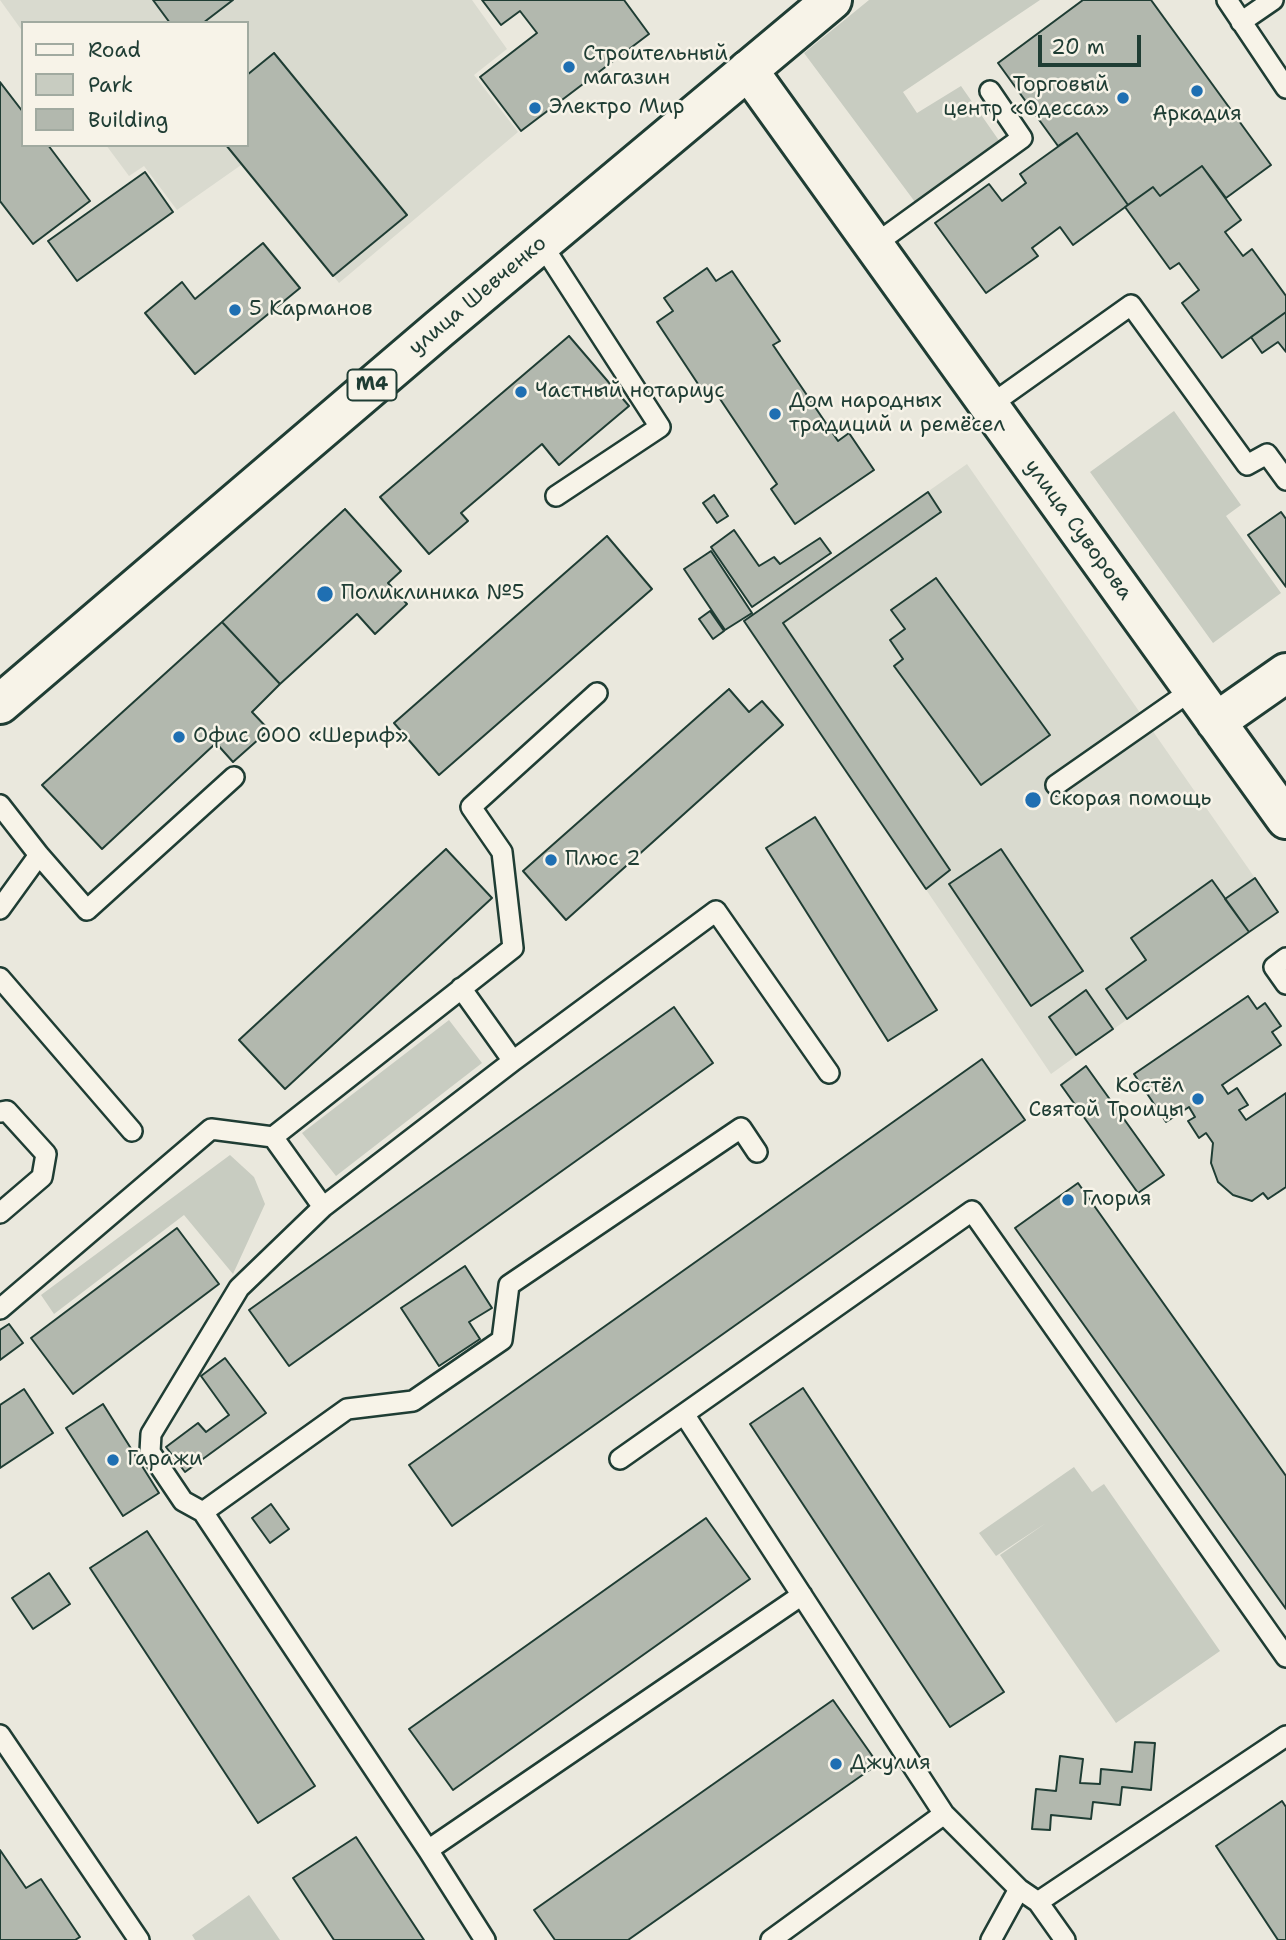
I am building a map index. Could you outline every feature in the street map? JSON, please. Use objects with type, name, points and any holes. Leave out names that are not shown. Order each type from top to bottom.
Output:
[{"type":"main road","name":"улица Шевченко","points":[[0,704],[428,337],[832,0]]},
{"type":"main road","name":"улица Суворова","points":[[748,70],[1286,819]]},
{"type":"main road","points":[[1216,722],[1286,673]]},
{"type":"lane","points":[[1227,0],[1286,88]]},
{"type":"lane","points":[[1241,22],[1273,0]]},
{"type":"lane","points":[[874,245],[1022,138],[990,91]]},
{"type":"lane","points":[[541,243],[660,427],[556,496]]},
{"type":"lane","points":[[989,406],[1131,306],[1247,466],[1267,454],[1286,480]]},
{"type":"lane","points":[[1056,785],[1192,690]]},
{"type":"lane","points":[[0,1309],[211,1129],[273,1137],[513,948],[502,852],[471,807],[597,693]]},
{"type":"lane","points":[[0,805],[87,910],[234,777]]},
{"type":"lane","points":[[0,909],[39,855]]},
{"type":"lane","points":[[485,1940],[203,1512],[183,1501],[150,1452],[151,1434],[239,1288],[323,1207],[513,1061],[716,911],[829,1073]]},
{"type":"lane","points":[[1286,958],[1274,967],[1286,984]]},
{"type":"lane","points":[[0,978],[132,1131]]},
{"type":"lane","points":[[461,988],[513,1061]]},
{"type":"lane","points":[[0,1112],[7,1111],[46,1154],[42,1177],[0,1213]]},
{"type":"lane","points":[[203,1512],[347,1409],[413,1401],[502,1340],[509,1285],[741,1128],[757,1152]]},
{"type":"lane","points":[[273,1137],[323,1207]]},
{"type":"lane","points":[[620,1460],[972,1212],[1286,1657]]},
{"type":"lane","points":[[684,1414],[944,1814],[1019,1889],[1038,1902],[1065,1940]]},
{"type":"lane","points":[[428,1850],[802,1595]]},
{"type":"lane","points":[[0,1735],[139,1940]]},
{"type":"lane","points":[[1038,1902],[1286,1735]]},
{"type":"lane","points":[[771,1940],[944,1814]]},
{"type":"lane","points":[[991,1940],[1019,1889]]},
{"type":"shaded area","points":[[0,0],[472,0],[507,49],[474,75],[518,132],[339,283],[244,163],[177,210],[144,166],[129,176],[107,147],[248,147],[248,21],[21,21],[21,29]]},
{"type":"shaded area","name":"Скорая помощь","points":[[967,464],[1255,878],[1225,899],[1249,932],[1051,1074],[744,621]]},
{"type":"green space","points":[[869,0],[1040,0],[903,92],[917,113],[961,86],[1000,142],[915,202],[804,53]]},
{"type":"green space","points":[[1174,411],[1241,505],[1226,516],[1281,593],[1213,643],[1090,472]]},
{"type":"green space","points":[[449,1020],[482,1063],[336,1176],[302,1133]]},
{"type":"green space","points":[[230,1155],[254,1177],[265,1204],[233,1274],[184,1215],[54,1314],[41,1295]]},
{"type":"green space","points":[[1074,1467],[1092,1492],[1104,1484],[1220,1651],[1116,1723],[1000,1555],[1046,1523],[996,1556],[979,1533]]},
{"type":"green space","points":[[249,1895],[280,1940],[195,1940],[192,1935]]},
{"type":"building","points":[[153,0],[233,0],[206,21],[169,21]]},
{"type":"building","points":[[482,0],[624,0],[649,34],[521,131],[480,77],[537,33],[520,11],[501,25]]},
{"type":"building","name":"Торговый центр «Одесса»","points":[[1083,0],[1151,0],[1271,165],[1226,198],[1202,166],[1160,196],[1153,187],[1128,205],[1077,133],[1058,146],[998,63]]},
{"type":"building","points":[[274,53],[407,215],[333,276],[228,147],[248,147],[248,74]]},
{"type":"building","points":[[0,82],[21,109],[21,147],[50,147],[90,201],[33,244],[0,201]]},
{"type":"building","points":[[1077,133],[1128,205],[1073,245],[1060,227],[1032,248],[1038,256],[986,293],[935,223],[989,184],[1002,201],[1026,183],[1020,174]]},
{"type":"building","points":[[1202,166],[1241,220],[1225,232],[1243,256],[1252,249],[1286,296],[1286,312],[1222,358],[1182,303],[1199,290],[1179,263],[1170,269],[1125,207],[1153,187],[1160,196]]},
{"type":"building","points":[[145,172],[173,212],[77,281],[48,241]]},
{"type":"building","points":[[263,243],[300,288],[195,374],[145,313],[182,282],[195,299]]},
{"type":"building","name":"Дом народных традиций и ремёсел","points":[[707,268],[716,281],[732,271],[780,341],[773,345],[838,441],[849,433],[874,470],[795,524],[771,489],[777,484],[714,390],[706,396],[657,322],[673,311],[664,298]]},
{"type":"building","points":[[1286,312],[1286,352],[1278,342],[1262,353],[1251,337]]},
{"type":"building","points":[[569,336],[629,406],[559,465],[542,444],[461,513],[468,521],[429,554],[380,497]]},
{"type":"building","points":[[928,492],[941,512],[783,623],[950,870],[926,889],[744,621]]},
{"type":"building","points":[[714,495],[728,516],[717,523],[703,503]]},
{"type":"building","name":"Поликлиника №5","points":[[345,509],[401,571],[388,583],[407,604],[375,634],[357,614],[280,684],[222,622]]},
{"type":"building","points":[[1281,512],[1286,519],[1286,587],[1248,535]]},
{"type":"building","points":[[734,530],[759,566],[774,557],[780,564],[820,538],[831,553],[752,607],[711,547]]},
{"type":"building","points":[[607,536],[652,589],[439,775],[394,723]]},
{"type":"building","points":[[711,551],[752,613],[725,630],[684,569]]},
{"type":"building","points":[[936,578],[1050,735],[981,785],[894,666],[903,659],[890,640],[905,629],[891,610]]},
{"type":"building","points":[[710,611],[724,631],[713,639],[699,619]]},
{"type":"building","name":"Офис ООО «Шериф»","points":[[222,622],[280,684],[252,712],[269,730],[233,762],[216,743],[102,849],[42,785]]},
{"type":"building","points":[[729,689],[749,712],[762,701],[783,725],[566,920],[523,871]]},
{"type":"building","points":[[815,817],[937,1010],[888,1041],[766,848]]},
{"type":"building","points":[[446,849],[492,898],[285,1089],[239,1040]]},
{"type":"building","points":[[1001,849],[1083,971],[1031,1006],[949,884]]},
{"type":"building","points":[[1255,878],[1278,912],[1249,932],[1225,899]]},
{"type":"building","points":[[1212,880],[1249,932],[1127,1019],[1106,989],[1146,960],[1131,938]]},
{"type":"building","points":[[1086,990],[1113,1029],[1076,1055],[1049,1017]]},
{"type":"building","name":"Костёл Святой Троицы","points":[[1248,996],[1257,1009],[1265,1003],[1281,1026],[1272,1032],[1281,1045],[1222,1085],[1228,1094],[1237,1088],[1248,1105],[1239,1110],[1246,1120],[1286,1093],[1286,1187],[1268,1199],[1263,1193],[1252,1201],[1233,1195],[1218,1182],[1211,1163],[1213,1143],[1206,1133],[1199,1138],[1188,1121],[1195,1117],[1189,1107],[1166,1122],[1134,1074]]},
{"type":"building","points":[[674,1007],[713,1063],[289,1366],[249,1310]]},
{"type":"building","points":[[982,1059],[1025,1120],[452,1526],[409,1465]]},
{"type":"building","points":[[1086,1066],[1164,1175],[1138,1193],[1061,1085]]},
{"type":"building","points":[[1078,1183],[1286,1476],[1286,1609],[1015,1228]]},
{"type":"building","points":[[177,1228],[219,1284],[73,1394],[31,1338]]},
{"type":"building","points":[[465,1266],[492,1308],[469,1322],[480,1339],[439,1366],[401,1308]]},
{"type":"building","points":[[9,1324],[23,1343],[0,1360],[0,1330]]},
{"type":"building","name":"Гаражи","points":[[225,1358],[266,1413],[185,1472],[166,1447],[198,1423],[206,1432],[229,1415],[201,1376]]},
{"type":"building","points":[[803,1388],[1004,1692],[950,1727],[750,1424]]},
{"type":"building","points":[[24,1389],[53,1433],[0,1468],[0,1405]]},
{"type":"building","name":"Гаражи","points":[[103,1404],[159,1493],[123,1516],[66,1428]]},
{"type":"building","points":[[271,1504],[289,1529],[270,1543],[252,1518]]},
{"type":"building","points":[[706,1518],[750,1579],[453,1790],[409,1729]]},
{"type":"building","points":[[147,1531],[315,1786],[258,1823],[90,1568]]},
{"type":"building","points":[[49,1573],[70,1604],[33,1629],[12,1598]]},
{"type":"building","points":[[833,1700],[878,1764],[628,1940],[555,1940],[534,1910]]},
{"type":"building","points":[[1135,1742],[1155,1743],[1151,1790],[1122,1787],[1120,1805],[1093,1802],[1091,1819],[1051,1815],[1050,1830],[1032,1829],[1036,1789],[1056,1791],[1060,1756],[1083,1759],[1080,1783],[1100,1784],[1101,1769],[1132,1772]]},
{"type":"building","points":[[1282,1801],[1286,1807],[1286,1940],[1278,1940],[1216,1846]]},
{"type":"building","points":[[356,1837],[424,1940],[334,1940],[293,1878]]},
{"type":"building","points":[[0,1850],[26,1888],[41,1879],[80,1937],[75,1940],[0,1940]]},
{"type":"place","name":"Строительный магазин","points":[[569,67]]},
{"type":"place","name":"Аркадия","points":[[1197,91]]},
{"type":"place","name":"Торговый центр «Одесса»","points":[[1123,98]]},
{"type":"place","name":"Электро Мир","points":[[535,108]]},
{"type":"place","name":"5 Карманов","points":[[235,310]]},
{"type":"place","name":"Частный нотариус","points":[[521,392]]},
{"type":"place","name":"Дом народных традиций и ремёсел","points":[[775,414]]},
{"type":"place","name":"Поликлиника №5","points":[[325,594]]},
{"type":"place","name":"Офис ООО «Шериф»","points":[[179,737]]},
{"type":"place","name":"Скорая помощь","points":[[1033,800]]},
{"type":"place","name":"Плюс 2","points":[[551,860]]},
{"type":"place","name":"Костёл Святой Троицы","points":[[1198,1099]]},
{"type":"place","name":"Глория","points":[[1068,1200]]},
{"type":"place","name":"Гаражи","points":[[113,1460]]},
{"type":"place","name":"Джулия","points":[[836,1764]]}]
